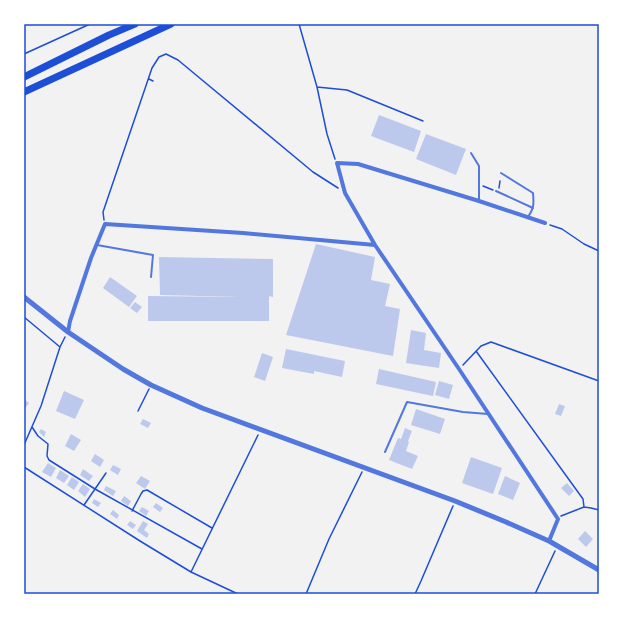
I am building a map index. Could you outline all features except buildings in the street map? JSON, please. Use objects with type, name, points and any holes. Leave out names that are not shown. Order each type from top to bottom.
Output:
[{"type":"highway","points":[[24,76],[135,24]]},
{"type":"highway","points":[[24,92],[171,24]]},
{"type":"street","points":[[545,222],[358,164],[337,163],[345,193],[375,245],[558,518],[549,541]]},
{"type":"street","points":[[68,332],[70,321],[104,224],[243,233],[375,245]]},
{"type":"street","points":[[24,297],[68,332],[123,369],[151,385],[202,408],[506,522],[549,541],[599,570]]},
{"type":"lane","points":[[471,153],[479,166],[479,201]]},
{"type":"lane","points":[[501,173],[532,193],[534,203],[528,217]]},
{"type":"lane","points":[[496,191],[533,208]]},
{"type":"lane","points":[[96,245],[153,255],[151,277]]},
{"type":"lane","points":[[385,452],[407,402],[463,412],[489,414]]},
{"type":"path","points":[[24,54],[90,24]]},
{"type":"path","points":[[299,24],[317,87],[327,134],[337,163]]},
{"type":"path","points":[[104,224],[103,212],[152,68],[159,57],[166,54],[178,60],[313,172],[345,193]]},
{"type":"path","points":[[149,79],[153,81]]},
{"type":"path","points":[[317,87],[347,90],[424,121]]},
{"type":"path","points":[[499,188],[500,182]]},
{"type":"path","points":[[545,222],[562,229],[584,244],[599,251]]},
{"type":"path","points":[[24,317],[60,347]]},
{"type":"path","points":[[24,445],[41,406],[60,347],[68,332]]},
{"type":"path","points":[[459,369],[481,346],[492,342],[599,381]]},
{"type":"path","points":[[476,351],[583,499],[584,507]]},
{"type":"path","points":[[138,411],[151,385]]},
{"type":"path","points":[[32,427],[38,436],[48,444],[47,456],[49,460],[132,511],[202,549]]},
{"type":"path","points":[[191,572],[260,430]]},
{"type":"path","points":[[24,467],[191,572],[238,594]]},
{"type":"path","points":[[306,594],[329,539],[364,468]]},
{"type":"path","points":[[84,505],[106,473]]},
{"type":"path","points":[[132,511],[143,491],[147,490],[212,528]]},
{"type":"path","points":[[415,594],[455,502]]},
{"type":"path","points":[[558,518],[562,515],[584,507],[599,510]]},
{"type":"path","points":[[535,594],[558,546]]}]
